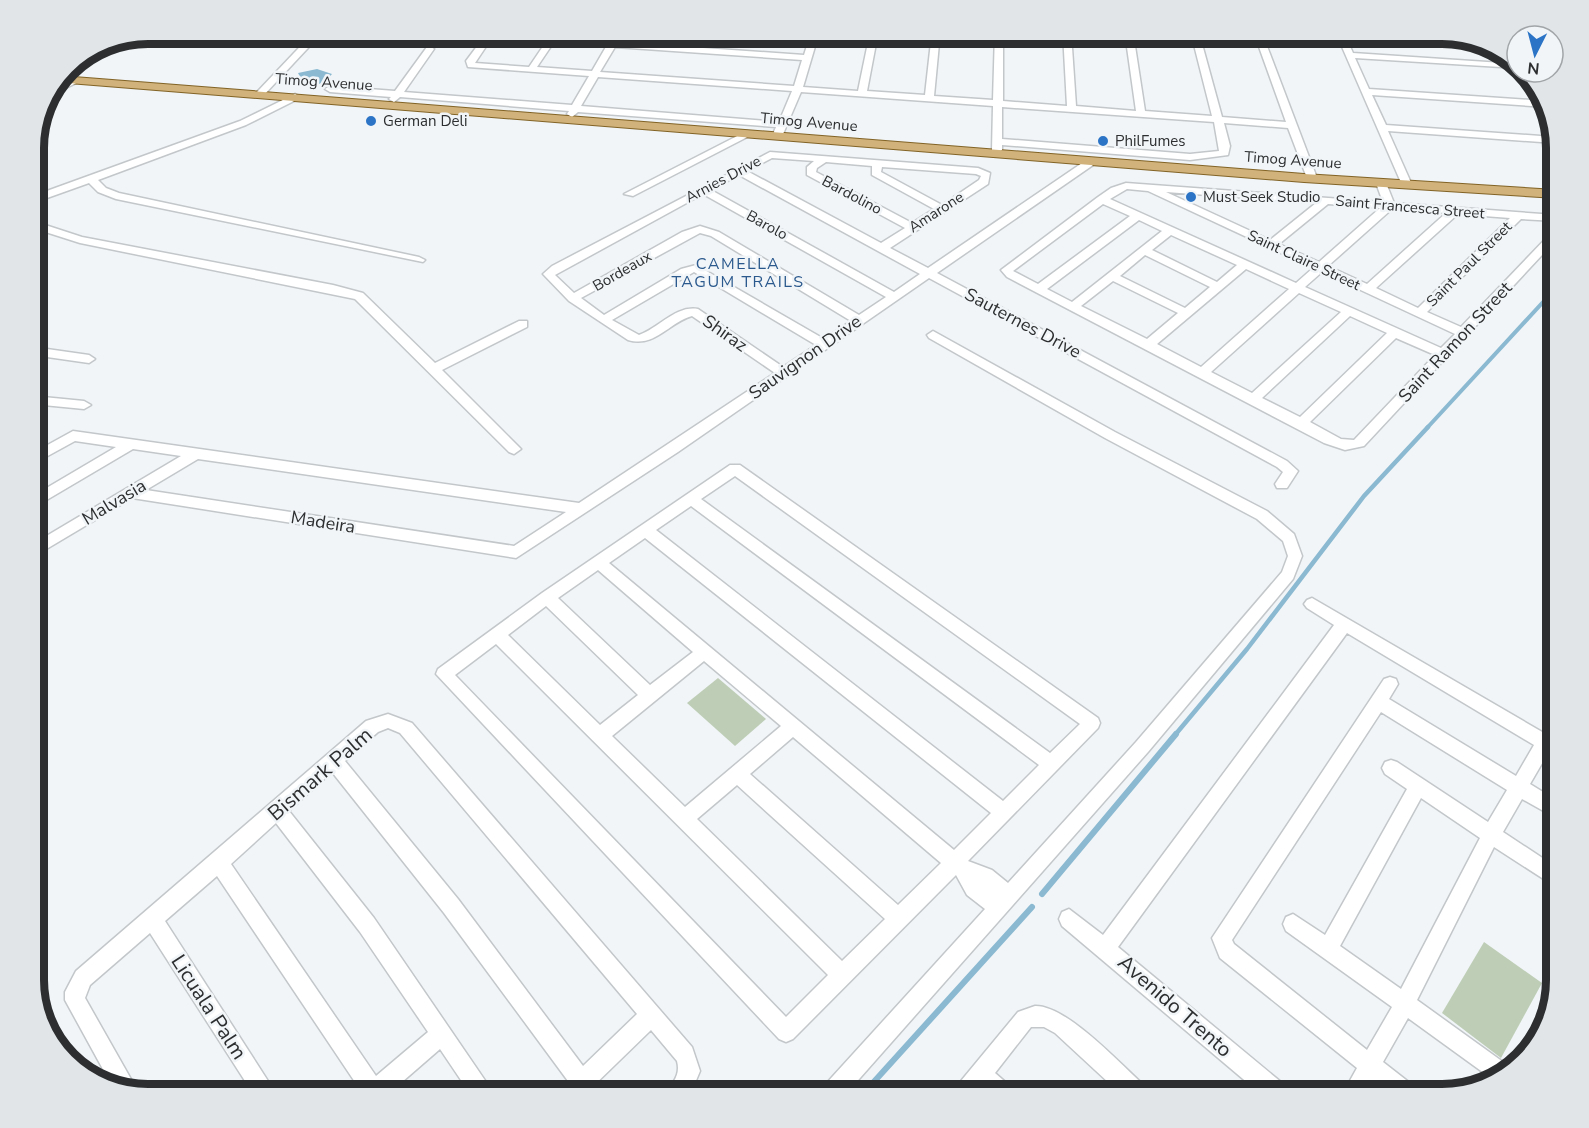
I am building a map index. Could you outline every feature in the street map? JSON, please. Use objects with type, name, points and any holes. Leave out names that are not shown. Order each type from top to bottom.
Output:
[{"type":"main road","name":"Timog Avenue","points":[[69,80],[295,97],[394,99],[573,113],[750,133],[779,130],[997,148],[1092,161],[1546,193]]},
{"type":"street","points":[[260,94],[308,44]]},
{"type":"street","points":[[484,44],[470,64],[478,67],[595,76],[1292,125]]},
{"type":"street","points":[[531,70],[549,44]]},
{"type":"street","points":[[809,58],[612,44],[573,113],[779,130],[798,89],[809,58],[812,44]]},
{"type":"street","points":[[862,95],[872,44]]},
{"type":"street","points":[[929,99],[935,44]]},
{"type":"street","points":[[999,44],[997,148],[1213,156],[1225,151],[1198,44]]},
{"type":"street","points":[[1068,44],[1072,110]]},
{"type":"street","points":[[1131,44],[1141,114]]},
{"type":"street","points":[[1262,44],[1312,178]]},
{"type":"street","points":[[1345,44],[1407,185]]},
{"type":"street","points":[[330,89],[394,99],[430,49]]},
{"type":"street","points":[[1350,55],[1504,64]]},
{"type":"street","points":[[63,87],[78,80]]},
{"type":"street","points":[[1366,92],[1536,103]]},
{"type":"street","points":[[44,196],[243,123],[295,97]]},
{"type":"street","points":[[1382,128],[1545,139]]},
{"type":"street","points":[[629,194],[750,133]]},
{"type":"street","name":"Arnies Drive","points":[[549,274],[556,267],[770,155],[978,171],[986,175]]},
{"type":"street","name":"Bardolino","points":[[824,159],[812,167],[811,173],[911,227]]},
{"type":"street","name":"Sauvignon Drive","points":[[516,552],[673,449],[1092,161]]},
{"type":"street","points":[[877,163],[876,173],[940,208]]},
{"type":"street","name":"Sauternes Drive","points":[[739,171],[1282,464],[1291,471],[1282,484]]},
{"type":"street","name":"Amarone","points":[[883,247],[940,208],[984,182],[986,175]]},
{"type":"street","points":[[91,179],[102,190],[116,196],[419,260]]},
{"type":"street","points":[[1202,373],[1390,205],[1381,183]]},
{"type":"street","name":"Saint Francesca Street","points":[[1102,199],[1120,187],[1145,186],[1546,217]]},
{"type":"street","name":"Saint Claire Street","points":[[1145,186],[1463,333]]},
{"type":"street","name":"Barolo","points":[[703,190],[893,296]]},
{"type":"street","points":[[1395,333],[1301,423],[1011,275],[1008,268],[1102,199],[1443,354]]},
{"type":"street","points":[[1270,245],[1327,200]]},
{"type":"street","points":[[1367,290],[1456,210]]},
{"type":"street","points":[[1039,289],[1138,215]]},
{"type":"street","name":"Saint Paul Street","points":[[1419,313],[1519,215]]},
{"type":"street","points":[[44,228],[80,240],[348,292],[368,303],[514,448]]},
{"type":"street","name":"Bordeaux","points":[[573,298],[686,234],[700,229],[715,234],[858,320]]},
{"type":"street","points":[[1072,307],[1170,230]]},
{"type":"street","name":"Saint Ramon Street","points":[[1301,423],[1344,445],[1352,446],[1359,443],[1546,245]]},
{"type":"street","points":[[1144,250],[1218,287]]},
{"type":"street","points":[[1148,345],[1245,264]]},
{"type":"street","points":[[604,319],[685,271],[696,268],[823,344]]},
{"type":"street","name":"Shiraz","points":[[549,274],[555,284],[630,337],[639,339],[683,315],[694,312],[782,372]]},
{"type":"street","points":[[1111,276],[1187,313]]},
{"type":"street","points":[[1253,399],[1349,311]]},
{"type":"street","points":[[434,369],[523,324]]},
{"type":"street","points":[[841,1084],[1142,747],[1288,575],[1295,556],[1294,547],[1289,538],[1262,514],[1110,435],[933,335]]},
{"type":"street","points":[[44,353],[89,359]]},
{"type":"street","points":[[44,401],[84,405]]},
{"type":"street","points":[[44,453],[74,436],[581,509]]},
{"type":"street","points":[[44,496],[131,444]]},
{"type":"street","name":"Malvasia","points":[[44,544],[195,454]]},
{"type":"street","points":[[735,469],[1092,723],[1004,812],[959,866],[898,918],[786,1032],[444,674],[547,597],[691,499],[735,469]]},
{"type":"street","name":"Madeira","points":[[130,493],[516,552]]},
{"type":"street","points":[[691,499],[1051,764]]},
{"type":"street","points":[[645,530],[1004,812]]},
{"type":"street","points":[[598,562],[703,653],[959,866],[974,888],[1003,902]]},
{"type":"street","points":[[547,597],[650,696]]},
{"type":"street","points":[[1312,604],[1546,743]]},
{"type":"street","points":[[1106,947],[1345,623]]},
{"type":"street","points":[[497,634],[842,975]]},
{"type":"street","points":[[600,735],[703,653]]},
{"type":"street","points":[[1390,684],[1222,938],[1227,951],[1393,1084]]},
{"type":"street","points":[[1379,702],[1546,804]]},
{"type":"street","name":"Bismark Palm","points":[[121,1081],[75,1000],[75,992],[88,972],[219,862],[372,726],[388,722],[406,728],[650,1016],[685,1054],[690,1064],[686,1084]]},
{"type":"street","points":[[684,819],[792,727]]},
{"type":"street","points":[[1359,1084],[1405,1003],[1491,835],[1519,788],[1546,751]]},
{"type":"street","points":[[334,761],[452,906],[573,1084]]},
{"type":"street","points":[[1391,768],[1417,788],[1546,871]]},
{"type":"street","points":[[736,773],[898,918]]},
{"type":"street","points":[[1328,948],[1417,788]]},
{"type":"street","points":[[277,810],[367,925],[476,1084]]},
{"type":"street","points":[[219,862],[366,1084]]},
{"type":"street","name":"Licuala Palm","points":[[152,919],[259,1084]]},
{"type":"street","name":"Avenido Trento","points":[[1069,919],[1106,947],[1266,1084]]},
{"type":"street","points":[[1293,924],[1496,1069]]},
{"type":"street","points":[[581,1084],[650,1016]]},
{"type":"street","points":[[972,1084],[1025,1019],[1042,1016],[1062,1026],[1126,1084]]},
{"type":"street","points":[[383,1084],[441,1035]]},
{"type":"street","points":[[981,1074],[991,1084]]},
{"type":"green space","points":[[718,678],[766,719],[735,746],[687,703]]},
{"type":"green space","points":[[1484,942],[1542,983],[1501,1058],[1442,1013]]},
{"type":"water","points":[[317,69],[332,74],[324,83],[305,86],[298,73]]},
{"type":"waterway","points":[[1427,428],[1546,299]]},
{"type":"waterway","points":[[1175,735],[1247,649],[1364,496],[1428,427]]},
{"type":"waterway","points":[[1042,894],[1176,734]]},
{"type":"waterway","points":[[872,1084],[1032,907]]},
{"type":"place","name":"German Deli","points":[[371,121]]},
{"type":"place","name":"PhilFumes","points":[[1103,141]]},
{"type":"place","name":"Must Seek Studio","points":[[1191,197]]},
{"type":"district","name":"CAMELLA TAGUM TRAILS","points":[[738,273]]}]
